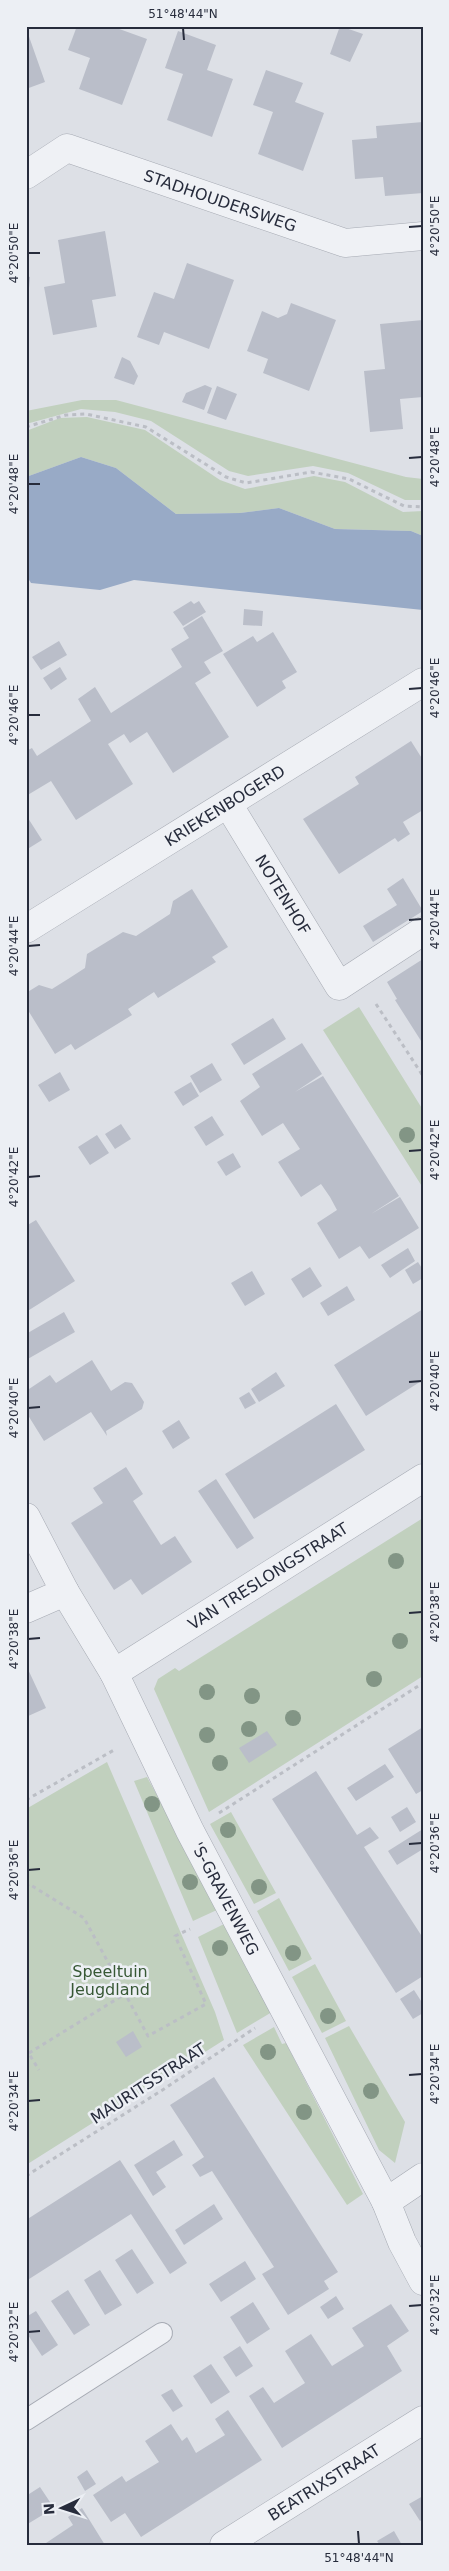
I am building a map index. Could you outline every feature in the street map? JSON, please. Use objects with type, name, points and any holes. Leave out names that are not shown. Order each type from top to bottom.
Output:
[{"type":"street","name":"STADHOUDERSWEG","points":[[26,175],[67,148],[345,243],[423,236]]},
{"type":"street","name":"KRIEKENBOGERD","points":[[26,929],[423,682]]},
{"type":"street","name":"NOTENHOF","points":[[228,804],[339,986]]},
{"type":"street","points":[[339,986],[423,931]]},
{"type":"street","name":"VAN TRESLONGSTRAAT","points":[[114,1673],[423,1478]]},
{"type":"street","name":"'S-GRAVENWEG","points":[[26,1517],[65,1592],[114,1673],[190,1831],[283,2011],[386,2202],[402,2242],[423,2281]]},
{"type":"street","points":[[26,1609],[65,1592]]},
{"type":"street","points":[[386,2202],[423,2177]]},
{"type":"street","name":"BEATRIXSTRAAT","points":[[224,2545],[423,2420]]},
{"type":"lane","points":[[26,2420],[162,2332]]},
{"type":"path","points":[[26,427],[66,415],[86,414],[146,427],[226,478],[246,483],[311,472],[349,479],[404,506],[423,507]]},
{"type":"path","points":[[339,986],[370,994],[423,1076]]},
{"type":"path","points":[[190,1831],[423,1683]]},
{"type":"path","points":[[26,1800],[142,1732]]},
{"type":"path","points":[[26,1887],[29,1884],[84,1918],[148,2036],[206,2004],[175,1936],[190,1929]]},
{"type":"path","points":[[29,2053],[125,1994]]},
{"type":"path","name":"MAURITSSTRAAT","points":[[26,2176],[283,2011]]},
{"type":"path","points":[[26,2049],[39,2070]]},
{"type":"green space","points":[[82,400],[116,400],[406,477],[423,479],[423,500],[405,500],[348,473],[313,466],[248,476],[229,471],[151,421],[115,412],[81,409],[26,424],[26,411]]},
{"type":"green space","points":[[87,417],[145,430],[220,480],[245,489],[314,476],[345,482],[403,512],[423,511],[423,536],[411,531],[335,529],[279,508],[240,513],[176,514],[116,468],[81,457],[26,477],[26,431],[60,418]]},
{"type":"green space","points":[[359,1007],[423,1110],[423,1188],[323,1030]]},
{"type":"green space","points":[[423,1518],[423,1676],[209,1812],[154,1689],[158,1679],[175,1668],[179,1671]]},
{"type":"green space","name":"Speeltuin Jeugdland","points":[[107,1762],[215,2012],[224,2040],[26,2165],[26,1809]]},
{"type":"green space","points":[[147,1777],[219,1909],[193,1921],[134,1781]]},
{"type":"green space","points":[[231,1812],[276,1893],[254,1904],[210,1824]]},
{"type":"green space","points":[[279,1898],[312,1959],[289,1971],[257,1911]]},
{"type":"green space","points":[[226,1923],[272,2012],[237,2033],[198,1937]]},
{"type":"green space","points":[[315,1964],[346,2021],[322,2033],[292,1977]]},
{"type":"green space","points":[[349,2026],[405,2122],[395,2163],[379,2150],[325,2038]]},
{"type":"green space","points":[[274,2027],[282,2044],[286,2043],[363,2194],[347,2205],[243,2045]]},
{"type":"water","points":[[81,457],[116,468],[176,514],[240,513],[279,508],[335,529],[411,531],[423,536],[423,610],[134,580],[100,590],[31,583],[26,575],[26,477]]},
{"type":"building","points":[[77,26],[111,26],[147,39],[122,105],[79,89],[90,58],[68,50]]},
{"type":"building","points":[[340,26],[363,34],[350,62],[330,54]]},
{"type":"building","points":[[396,26],[419,26],[419,29],[395,28]]},
{"type":"building","points":[[26,28],[45,82],[26,89]]},
{"type":"building","points":[[178,31],[216,45],[207,70],[233,79],[212,137],[167,120],[183,74],[165,68]]},
{"type":"building","points":[[266,70],[303,83],[295,102],[324,113],[303,171],[258,154],[273,112],[253,105]]},
{"type":"building","points":[[423,122],[423,193],[385,196],[383,177],[355,179],[352,140],[377,138],[376,126]]},
{"type":"building","points":[[105,231],[116,296],[92,300],[97,327],[53,335],[44,287],[65,283],[58,240]]},
{"type":"building","points":[[187,263],[234,280],[209,349],[164,332],[159,345],[137,337],[154,292],[174,299]]},
{"type":"building","points":[[26,276],[30,277],[28,299],[26,299]]},
{"type":"building","points":[[291,303],[336,320],[309,391],[263,373],[268,359],[247,351],[262,311],[278,318],[287,314]]},
{"type":"building","points":[[423,320],[423,397],[400,399],[403,429],[370,432],[364,371],[385,369],[380,324]]},
{"type":"building","points":[[122,357],[130,361],[138,376],[134,385],[114,378]]},
{"type":"building","points":[[205,385],[212,388],[204,410],[182,402],[186,393]]},
{"type":"building","points":[[217,386],[237,394],[226,420],[207,413]]},
{"type":"building","points":[[191,601],[194,604],[199,601],[206,612],[183,626],[173,612]]},
{"type":"building","points":[[244,609],[263,611],[262,626],[243,625]]},
{"type":"building","points":[[202,616],[223,651],[204,662],[211,673],[195,683],[229,737],[173,773],[147,732],[130,743],[124,734],[108,744],[133,784],[76,820],[51,781],[26,796],[26,751],[32,748],[37,756],[91,721],[78,699],[95,687],[111,713],[182,667],[171,649],[189,638],[183,628]]},
{"type":"building","points":[[273,632],[297,672],[282,681],[286,688],[257,707],[223,654],[253,636],[257,642]]},
{"type":"building","points":[[59,641],[67,655],[41,670],[32,657]]},
{"type":"building","points":[[60,667],[67,679],[51,690],[43,678]]},
{"type":"building","points":[[411,741],[423,760],[423,810],[403,822],[410,834],[398,842],[395,838],[339,874],[303,819],[359,784],[355,777]]},
{"type":"building","points":[[26,815],[42,840],[26,850]]},
{"type":"building","points":[[403,878],[423,911],[373,942],[363,926],[397,905],[387,889]]},
{"type":"building","points":[[192,889],[228,947],[212,957],[216,962],[158,998],[154,992],[128,1009],[132,1015],[75,1050],[71,1044],[55,1054],[26,1007],[26,993],[39,985],[52,989],[68,979],[85,968],[87,954],[123,932],[136,936],[170,914],[173,901]]},
{"type":"building","points":[[423,959],[423,1044],[395,1000],[397,999],[387,982]]},
{"type":"building","points":[[273,1018],[286,1039],[244,1065],[231,1044]]},
{"type":"building","points":[[302,1043],[322,1074],[295,1092],[323,1076],[399,1196],[371,1214],[400,1197],[419,1228],[369,1259],[360,1246],[339,1259],[317,1223],[337,1210],[330,1197],[321,1184],[301,1197],[278,1162],[300,1149],[283,1123],[262,1136],[240,1101],[260,1087],[252,1074]]},
{"type":"building","points":[[212,1063],[222,1080],[200,1093],[190,1076]]},
{"type":"building","points":[[60,1072],[70,1090],[49,1102],[38,1085]]},
{"type":"building","points":[[191,1082],[199,1096],[183,1106],[174,1092]]},
{"type":"building","points":[[212,1116],[224,1135],[206,1146],[194,1127]]},
{"type":"building","points":[[121,1124],[131,1139],[115,1149],[105,1134]]},
{"type":"building","points":[[97,1135],[109,1153],[90,1165],[78,1147]]},
{"type":"building","points":[[233,1153],[241,1167],[226,1176],[217,1162]]},
{"type":"building","points":[[36,1220],[75,1281],[26,1312],[26,1226]]},
{"type":"building","points":[[408,1248],[415,1261],[390,1278],[381,1265]]},
{"type":"building","points":[[418,1262],[423,1270],[423,1278],[413,1284],[405,1270]]},
{"type":"building","points":[[310,1267],[322,1286],[303,1298],[291,1279]]},
{"type":"building","points":[[252,1271],[265,1294],[245,1306],[231,1283]]},
{"type":"building","points":[[347,1286],[355,1300],[328,1316],[320,1303]]},
{"type":"building","points":[[423,1309],[423,1380],[366,1416],[334,1365]]},
{"type":"building","points":[[64,1312],[75,1332],[26,1360],[26,1334]]},
{"type":"building","points":[[92,1360],[111,1391],[125,1382],[132,1383],[144,1402],[142,1409],[106,1431],[107,1436],[91,1412],[44,1441],[26,1412],[26,1391],[50,1375],[56,1383]]},
{"type":"building","points":[[276,1372],[285,1386],[259,1402],[251,1389]]},
{"type":"building","points":[[249,1392],[256,1403],[245,1409],[239,1398]]},
{"type":"building","points":[[336,1404],[365,1450],[254,1519],[225,1474]]},
{"type":"building","points":[[179,1420],[190,1438],[173,1449],[162,1431]]},
{"type":"building","points":[[126,1467],[143,1494],[133,1501],[161,1545],[175,1536],[192,1562],[142,1595],[131,1579],[114,1590],[71,1523],[103,1503],[93,1488]]},
{"type":"building","points":[[216,1479],[254,1538],[237,1549],[198,1491]]},
{"type":"building","points":[[26,1665],[46,1708],[26,1717]]},
{"type":"building","points":[[423,1727],[423,1790],[416,1794],[388,1749]]},
{"type":"building","points":[[267,1731],[277,1745],[249,1763],[239,1748]]},
{"type":"building","points":[[385,1764],[394,1777],[356,1801],[347,1788]]},
{"type":"building","points":[[316,1771],[357,1835],[370,1827],[379,1838],[364,1847],[423,1938],[423,1976],[396,1993],[272,1799]]},
{"type":"building","points":[[407,1807],[416,1822],[400,1832],[391,1817]]},
{"type":"building","points":[[423,1829],[423,1849],[397,1865],[388,1851]]},
{"type":"building","points":[[414,1990],[423,2004],[423,2013],[413,2019],[400,1999]]},
{"type":"building","points":[[133,2031],[142,2047],[126,2057],[116,2042]]},
{"type":"building","points":[[214,2077],[338,2272],[324,2281],[329,2289],[288,2315],[262,2274],[274,2267],[212,2171],[200,2177],[192,2165],[204,2157],[170,2105]]},
{"type":"building","points":[[174,2140],[183,2155],[156,2172],[166,2187],[153,2196],[134,2165]]},
{"type":"building","points":[[120,2160],[187,2263],[170,2274],[131,2214],[26,2281],[26,2220]]},
{"type":"building","points":[[214,2204],[223,2219],[184,2245],[175,2230]]},
{"type":"building","points":[[132,2249],[154,2283],[137,2294],[115,2260]]},
{"type":"building","points":[[245,2261],[256,2279],[221,2302],[209,2284]]},
{"type":"building","points":[[100,2270],[122,2305],[105,2315],[84,2280]]},
{"type":"building","points":[[68,2290],[90,2325],[74,2335],[51,2301]]},
{"type":"building","points":[[336,2296],[344,2309],[328,2319],[320,2307]]},
{"type":"building","points":[[253,2302],[270,2329],[247,2344],[230,2317]]},
{"type":"building","points":[[391,2304],[409,2331],[387,2346],[402,2371],[282,2448],[249,2396],[263,2387],[274,2403],[305,2383],[285,2351],[311,2334],[332,2366],[364,2346],[352,2328]]},
{"type":"building","points":[[36,2311],[58,2345],[42,2356],[26,2332],[26,2317]]},
{"type":"building","points":[[240,2346],[253,2366],[236,2377],[223,2357]]},
{"type":"building","points":[[211,2364],[230,2392],[211,2404],[193,2376]]},
{"type":"building","points":[[172,2389],[183,2406],[173,2412],[161,2395]]},
{"type":"building","points":[[228,2410],[262,2460],[141,2537],[125,2513],[111,2522],[93,2495],[122,2476],[126,2482],[159,2462],[145,2441],[171,2424],[182,2441],[187,2437],[196,2453],[225,2435],[215,2419]]},
{"type":"building","points":[[87,2470],[96,2484],[85,2491],[77,2477]]},
{"type":"building","points":[[40,2487],[54,2508],[26,2525],[26,2496]]},
{"type":"building","points":[[423,2496],[423,2519],[420,2521],[409,2504]]},
{"type":"building","points":[[82,2508],[105,2545],[43,2545],[73,2525],[68,2517]]},
{"type":"building","points":[[394,2531],[402,2545],[380,2545],[377,2541]]}]
